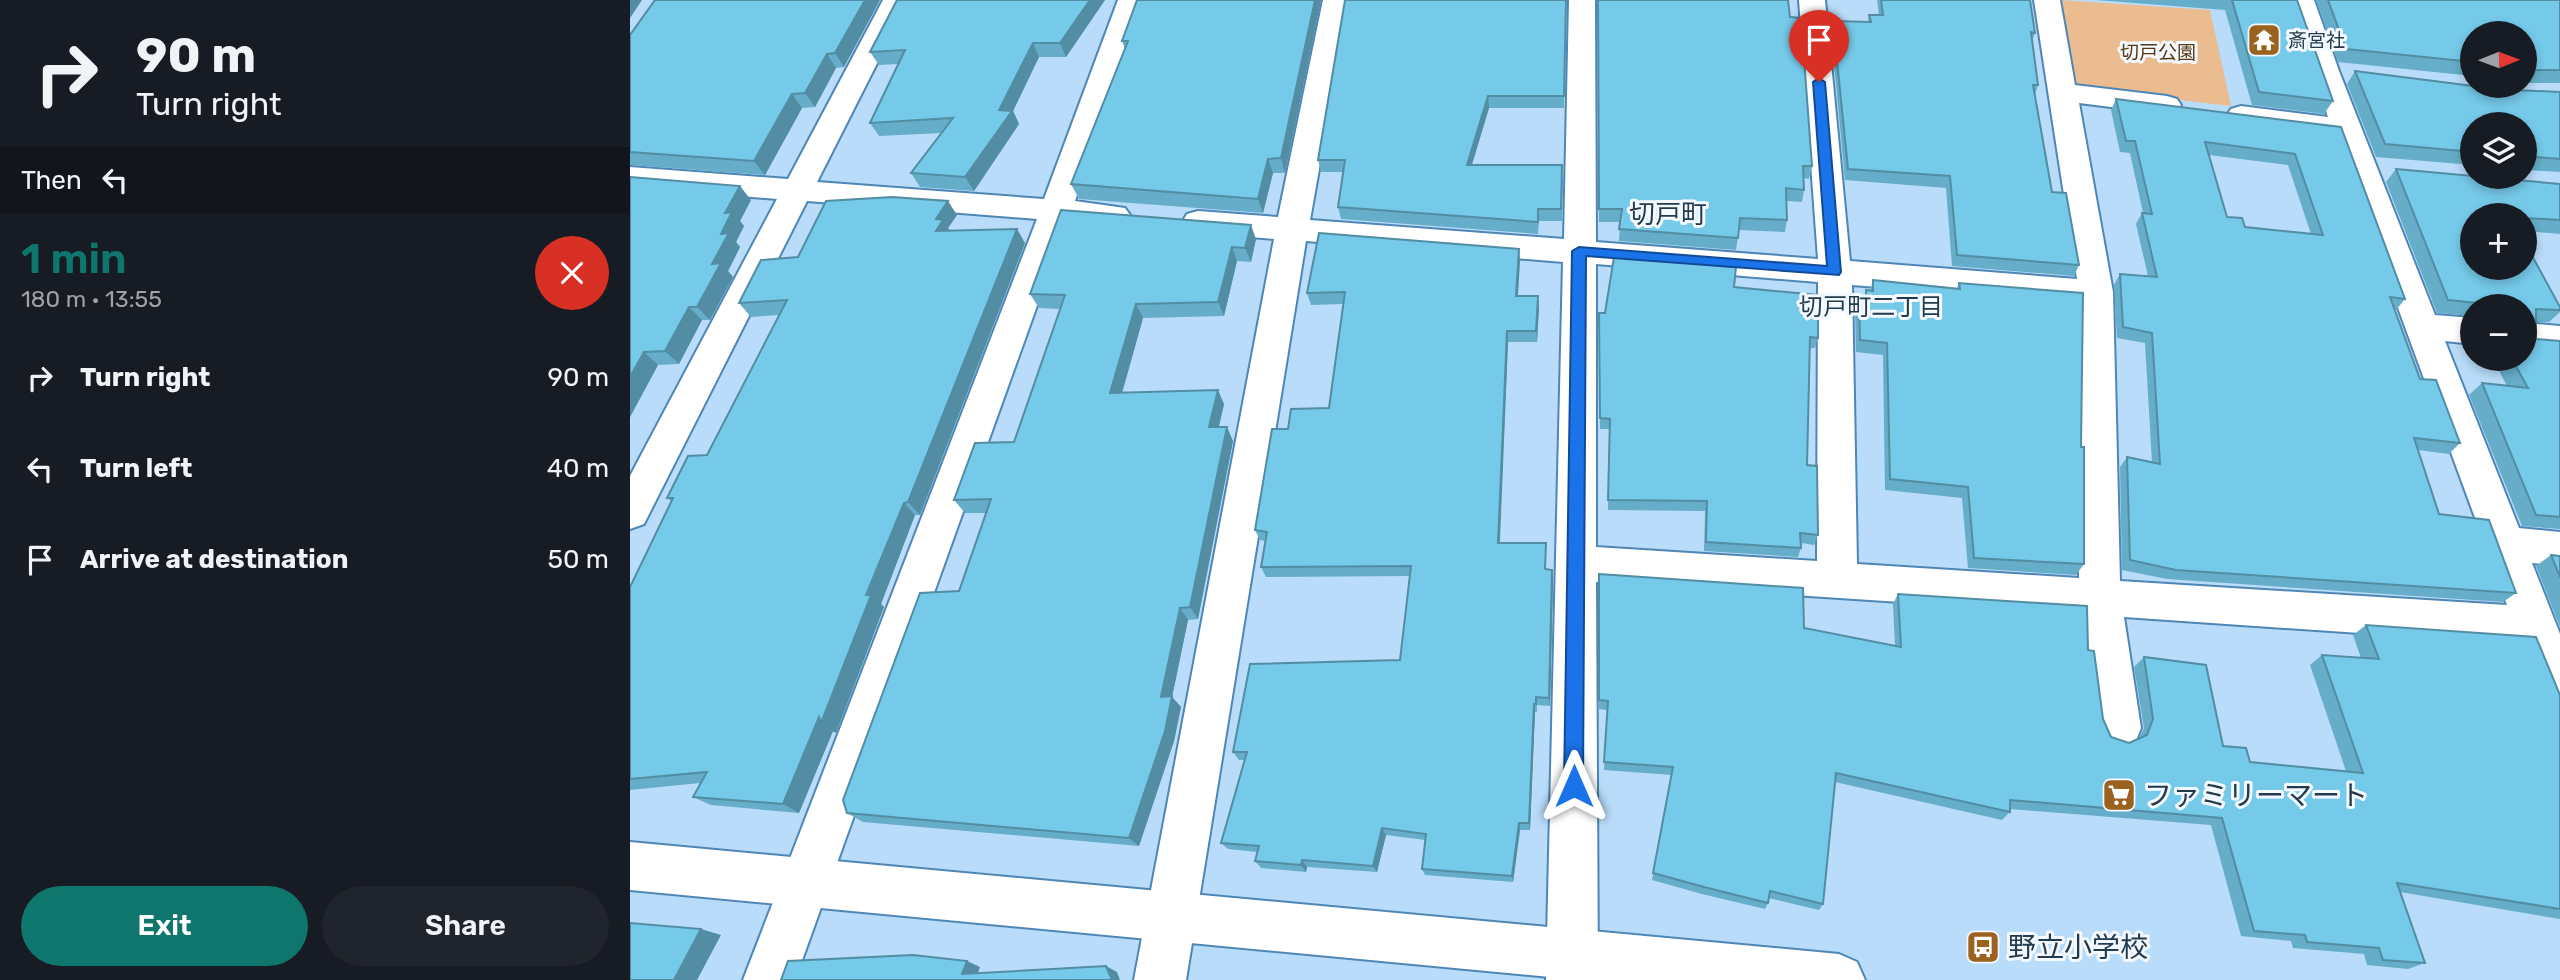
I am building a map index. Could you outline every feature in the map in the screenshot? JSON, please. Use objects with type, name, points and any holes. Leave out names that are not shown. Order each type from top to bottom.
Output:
[{"type":"street","points":[[630,513],[896,0]]},
{"type":"street","points":[[769,980],[1132,0]]},
{"type":"street","points":[[1160,980],[1292,229],[1336,0]]},
{"type":"street","points":[[1572,967],[1582,0]]},
{"type":"street","points":[[1812,0],[1835,272],[1837,580]]},
{"type":"street","points":[[2047,0],[2096,292],[2100,597],[2119,728]]},
{"type":"street","points":[[2301,0],[2337,72],[2346,128],[2375,170],[2423,326],[2560,689]]},
{"type":"street","points":[[2063,92],[2346,128]]},
{"type":"street","points":[[630,177],[2096,292]]},
{"type":"street","points":[[2423,326],[2460,330]]},
{"type":"street","points":[[2537,337],[2560,339]]},
{"type":"street","points":[[2505,544],[2560,549]]},
{"type":"street","points":[[1576,563],[2536,626]]},
{"type":"street","points":[[630,866],[1172,915],[1572,967],[1839,980]]},
{"type":"green space","name":"切戸公園","points":[[2061,0],[2210,10],[2231,106],[2085,89],[2077,85]]},
{"type":"building","points":[[655,0],[865,0],[835,53],[827,54],[805,93],[792,94],[754,161],[630,152],[630,35]]},
{"type":"building","points":[[897,0],[1090,0],[1060,43],[1033,43],[999,110],[1012,111],[965,177],[911,173],[953,118],[870,123],[905,50],[870,52]]},
{"type":"building","points":[[1137,0],[1315,0],[1281,158],[1268,159],[1258,199],[1071,184],[1128,41],[1122,41]]},
{"type":"building","points":[[1345,0],[1566,0],[1564,96],[1488,96],[1467,165],[1562,165],[1561,209],[1538,209],[1538,222],[1338,207],[1345,160],[1318,160]]},
{"type":"building","points":[[1598,0],[1788,0],[1790,17],[1801,18],[1812,166],[1803,166],[1804,190],[1786,188],[1787,220],[1740,218],[1738,238],[1619,229],[1622,209],[1599,209]]},
{"type":"building","points":[[1881,0],[2030,0],[2038,85],[2033,85],[2052,192],[2066,193],[2079,265],[1957,255],[1950,176],[1848,169],[1833,21],[1871,22],[1869,15],[1883,15]]},
{"type":"building","points":[[2232,0],[2297,0],[2333,101],[2259,92]]},
{"type":"building","points":[[2328,0],[2560,0],[2560,70],[2538,70],[2538,21],[2460,21],[2460,61],[2346,49]]},
{"type":"building","points":[[2355,71],[2460,84],[2460,98],[2538,98],[2538,91],[2560,92],[2560,159],[2537,157],[2537,112],[2460,112],[2460,151],[2385,144]]},
{"type":"building","points":[[2116,99],[2341,127],[2405,299],[2390,297],[2420,379],[2436,380],[2460,443],[2414,438],[2439,514],[2489,520],[2516,593],[2176,570],[2130,560],[2127,457],[2160,464],[2152,333],[2123,327],[2120,274],[2157,277],[2142,213],[2152,214],[2135,141],[2126,141]],"holes":[[[2205,142],[2295,154],[2323,235],[2245,227],[2242,218],[2227,217]]]},
{"type":"building","points":[[2396,169],[2460,175],[2460,189],[2537,189],[2537,182],[2560,184],[2560,220],[2537,219],[2537,203],[2460,203],[2460,280],[2537,280],[2537,265],[2560,310],[2537,309],[2537,294],[2460,294],[2460,301],[2448,300]]},
{"type":"building","points":[[630,177],[740,186],[725,213],[732,212],[721,234],[729,233],[712,264],[721,263],[697,307],[689,307],[665,351],[644,352],[630,377]]},
{"type":"building","points":[[892,197],[948,201],[936,219],[943,220],[936,231],[1017,229],[908,502],[904,503],[866,595],[871,595],[821,723],[819,717],[783,804],[693,797],[707,772],[630,779],[630,587],[673,498],[667,498],[688,456],[707,455],[787,300],[739,303],[761,260],[798,257],[826,201]]},
{"type":"building","points":[[1061,210],[1251,225],[1245,248],[1232,247],[1218,302],[1136,304],[1110,393],[1218,390],[1209,427],[1227,427],[1190,607],[1180,608],[1161,697],[1172,696],[1165,731],[1129,838],[847,813],[843,800],[920,593],[959,591],[991,499],[954,500],[975,443],[1014,442],[1065,295],[1030,294]]},
{"type":"building","points":[[1319,233],[1519,249],[1516,296],[1538,296],[1536,331],[1507,331],[1498,543],[1546,543],[1545,569],[1552,570],[1549,698],[1536,697],[1534,704],[1529,823],[1519,823],[1512,876],[1422,869],[1426,834],[1382,828],[1373,866],[1302,860],[1301,865],[1255,861],[1259,846],[1221,843],[1247,752],[1233,752],[1250,664],[1400,660],[1411,566],[1261,567],[1267,532],[1255,530],[1272,429],[1288,429],[1291,409],[1329,408],[1345,292],[1307,293]]},
{"type":"building","points":[[1614,257],[1736,267],[1734,287],[1818,295],[1818,338],[1810,337],[1807,465],[1817,466],[1818,535],[1800,533],[1801,548],[1706,542],[1707,501],[1608,500],[1610,419],[1600,418],[1599,313],[1605,313]]},
{"type":"building","points":[[1873,280],[1960,289],[1959,283],[2083,293],[2081,447],[2084,447],[2084,564],[1974,558],[1968,487],[1890,479],[1887,343],[1860,340],[1859,297],[1866,298],[1866,290],[1873,291]]},
{"type":"building","points":[[2537,339],[2560,341],[2560,517],[2536,515],[2482,383],[2528,388],[2519,371],[2537,371]]},
{"type":"building","points":[[2551,555],[2560,556],[2560,577]]},
{"type":"building","points":[[1599,574],[1803,588],[1804,628],[1901,647],[1898,594],[2087,606],[2088,650],[2094,651],[2103,719],[2111,737],[2129,743],[2147,735],[2153,719],[2144,657],[2206,665],[2223,746],[2246,748],[2250,762],[2363,773],[2322,655],[2379,659],[2366,625],[2536,637],[2560,695],[2560,909],[2397,883],[2425,963],[2383,960],[2379,948],[2307,942],[2305,935],[2254,931],[2222,818],[2010,800],[2010,812],[1836,773],[1823,904],[1770,891],[1768,903],[1653,873],[1673,767],[1604,762],[1608,701],[1599,700]]},
{"type":"building","points":[[630,923],[701,929],[674,980],[630,980]]},
{"type":"building","points":[[913,955],[967,961],[962,974],[1106,966],[1112,980],[781,980],[788,961]]},
{"type":"place","name":"斎宮社","points":[[2264,40]]},
{"type":"place","name":"ファミリーマート","points":[[2119,795]]},
{"type":"place","name":"野立小学校","points":[[1983,947]]},
{"type":"district","name":"切戸町","points":[[1668,214]]},
{"type":"district","name":"切戸町二丁目","points":[[1871,307]]},
{"type":"route","points":[[1574,786],[1579,251],[1835,272],[1819,82]]}]
